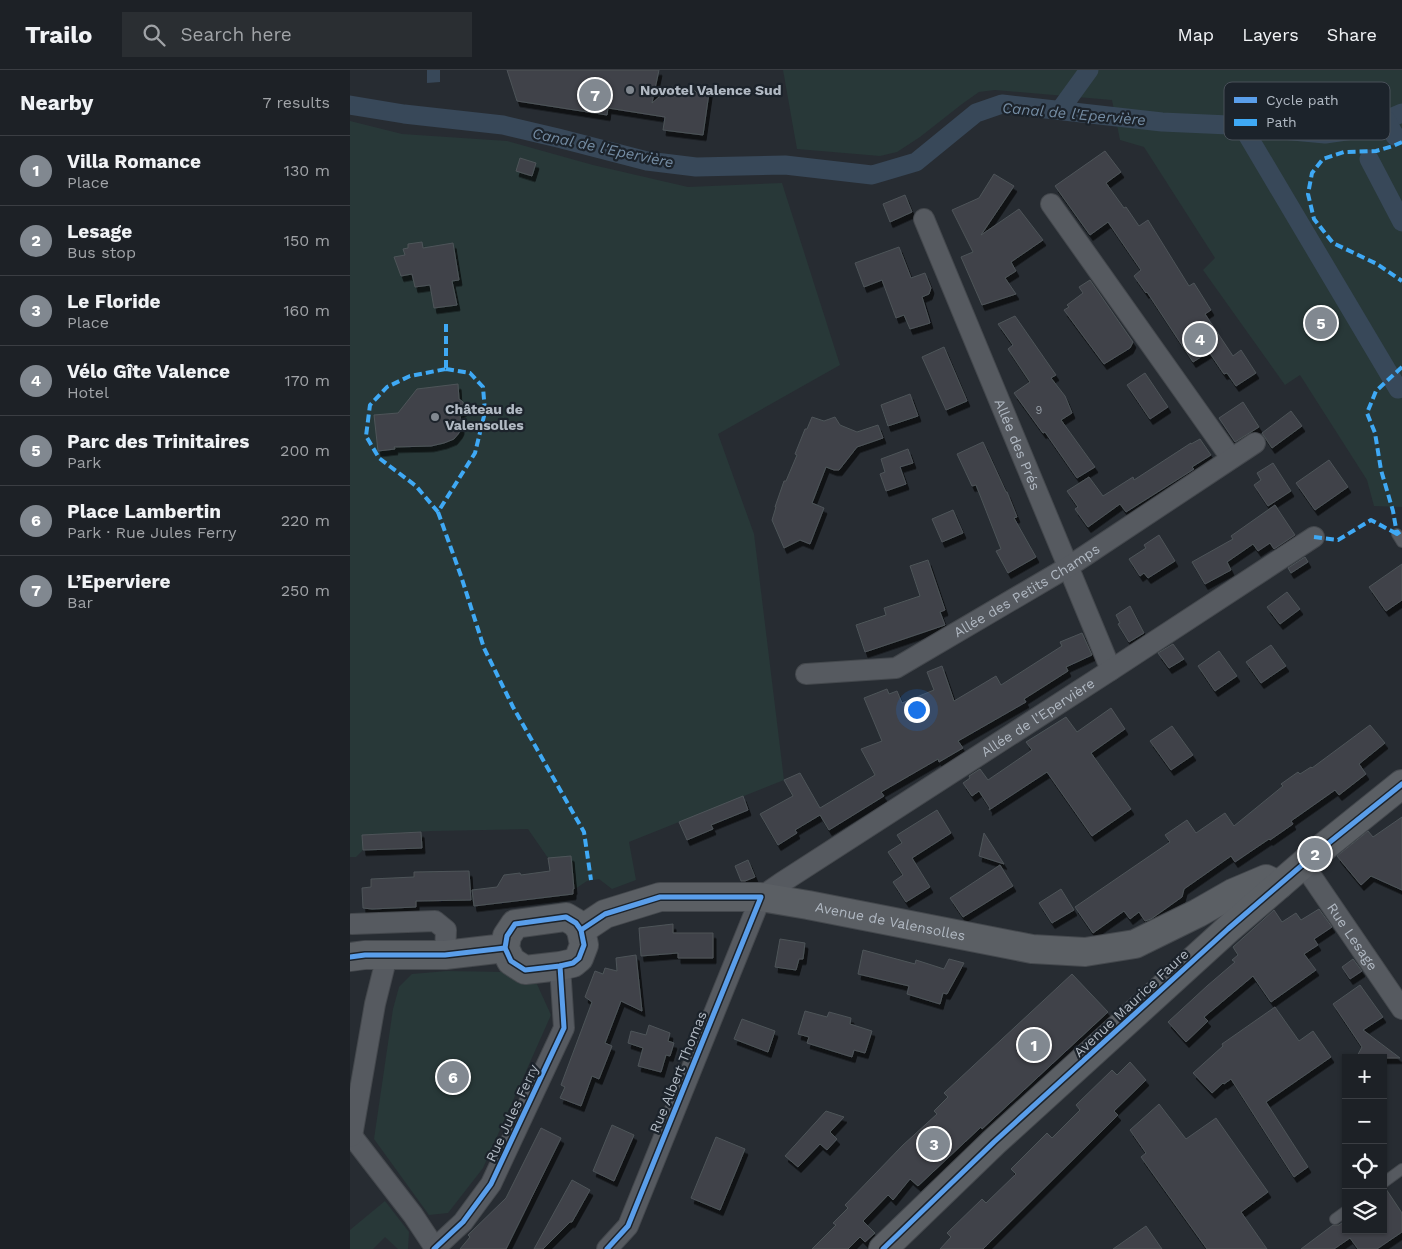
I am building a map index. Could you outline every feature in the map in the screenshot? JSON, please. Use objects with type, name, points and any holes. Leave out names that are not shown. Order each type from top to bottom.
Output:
[{"type":"street","points":[[1051,204],[1231,458]]},
{"type":"street","name":"Allée des Prés","points":[[924,219],[1111,670]]},
{"type":"street","name":"Allée des Petits Champs","points":[[806,674],[896,668],[1068,567],[1255,443]]},
{"type":"street","name":"Allée de l'Epervière","points":[[761,897],[1314,537]]},
{"type":"street","name":"Avenue Maurice Faure","points":[[883,1249],[994,1142],[1228,929],[1303,864],[1402,784]]},
{"type":"street","name":"Rue Lesage","points":[[1303,864],[1402,1009]]},
{"type":"street","name":"Avenue de Valensolles","points":[[581,930],[605,914],[660,897],[761,897],[1032,949],[1085,952],[1136,944],[1233,893],[1266,879],[1279,885]]},
{"type":"street","name":"Rue Albert Thomas","points":[[607,1249],[628,1226],[761,897]]},
{"type":"street","points":[[1198,913],[1210,914],[1222,922],[1228,929]]},
{"type":"street","points":[[566,917],[576,923],[581,930],[584,945],[579,958],[573,963],[525,970],[511,961],[505,948],[507,936],[515,924],[566,917]]},
{"type":"street","points":[[352,924],[435,921],[446,930],[445,955]]},
{"type":"street","points":[[350,958],[365,955],[445,955],[505,948]]},
{"type":"street","points":[[387,956],[375,1004],[351,1136],[435,1248]]},
{"type":"street","name":"Rue Jules Ferry","points":[[435,1248],[463,1222],[491,1184],[564,1028],[560,966]]},
{"type":"lane","points":[[1387,1180],[1402,1169]]},
{"type":"lane","points":[[1335,1218],[1342,1214]]},
{"type":"shaded area","points":[[783,70],[1402,70],[1402,507],[1374,506],[1367,480],[1300,375],[1285,385],[1203,270],[1215,258],[1144,147],[1120,140],[1112,100],[995,90],[979,92],[897,152],[880,156],[797,149]]},
{"type":"shaded area","points":[[350,121],[402,134],[507,141],[593,165],[688,187],[782,183],[840,365],[718,434],[754,534],[784,780],[629,842],[636,880],[612,889],[599,879],[587,881],[575,889],[571,857],[548,858],[528,829],[362,835],[363,850],[356,857],[350,857]]},
{"type":"shaded area","points":[[447,971],[504,972],[536,982],[551,1015],[483,1168],[448,1213],[429,1215],[374,1139],[393,1009],[399,987],[412,974]]},
{"type":"shaded area","points":[[385,1201],[409,1232],[408,1249],[398,1249],[385,1237],[373,1249],[350,1249],[350,1230]]},
{"type":"water","points":[[427,70],[440,70],[440,82],[427,83]]},
{"type":"building","points":[[507,70],[659,70],[652,103],[672,86],[678,92],[684,88],[688,92],[693,89],[698,94],[710,86],[703,135],[663,130],[665,117],[608,108],[607,115],[517,101]]},
{"type":"building","points":[[1105,151],[1121,172],[1106,183],[1139,226],[1148,220],[1189,286],[1194,283],[1211,310],[1205,314],[1233,356],[1241,350],[1256,373],[1236,386],[1227,373],[1224,374],[1209,352],[1193,362],[1147,292],[1134,276],[1141,270],[1108,222],[1090,235],[1055,186]]},
{"type":"building","points":[[520,158],[536,163],[532,176],[516,171]]},
{"type":"building","points":[[994,174],[1014,186],[981,235],[1019,209],[1043,240],[1011,262],[1016,271],[1005,278],[1016,294],[982,305],[961,257],[973,252],[952,210],[979,198]]},
{"type":"building","points":[[905,195],[912,212],[890,222],[883,204]]},
{"type":"building","points":[[422,242],[423,248],[453,243],[459,280],[452,281],[457,305],[434,308],[430,285],[415,287],[412,274],[401,276],[394,257],[405,255],[403,249],[408,248],[408,244]]},
{"type":"building","points":[[899,247],[911,278],[925,273],[931,288],[929,294],[922,297],[930,323],[910,329],[904,315],[896,318],[882,280],[864,287],[855,263]]},
{"type":"building","points":[[1090,280],[1133,342],[1130,348],[1104,364],[1064,310],[1069,307],[1067,305],[1083,293],[1079,287]]},
{"type":"building","points":[[1015,316],[1056,375],[1051,378],[1065,396],[1072,413],[1061,420],[1095,467],[1077,478],[1045,432],[1043,433],[1014,393],[1030,382],[1008,349],[1013,345],[998,324]]},
{"type":"building","points":[[944,347],[967,401],[946,410],[922,357]]},
{"type":"building","points":[[1145,373],[1168,407],[1150,419],[1127,385]]},
{"type":"building","name":"Château de Valensolles","points":[[458,384],[459,399],[463,402],[464,410],[460,413],[461,429],[454,439],[431,446],[394,447],[395,449],[378,451],[374,415],[398,413],[417,389]]},
{"type":"building","points":[[910,394],[918,416],[888,426],[881,405]]},
{"type":"building","points":[[1243,402],[1259,427],[1235,442],[1219,418]]},
{"type":"building","points":[[1291,411],[1302,426],[1272,448],[1262,433]]},
{"type":"building","points":[[812,417],[824,421],[835,417],[840,425],[857,432],[878,425],[883,438],[857,447],[839,470],[826,467],[812,503],[824,508],[810,544],[800,540],[784,548],[772,520],[784,481],[786,481],[805,429],[807,429]]},
{"type":"building","points":[[1200,439],[1211,455],[1192,467],[1194,469],[1126,512],[1120,504],[1088,527],[1075,509],[1078,507],[1067,491],[1089,477],[1103,496],[1133,477],[1134,480]]},
{"type":"building","points":[[983,442],[1007,492],[1017,517],[1014,518],[1036,557],[1008,573],[996,551],[1001,549],[976,485],[972,486],[957,454]]},
{"type":"building","points":[[908,449],[913,463],[900,467],[906,484],[886,491],[880,474],[885,472],[881,459]]},
{"type":"building","points":[[1329,460],[1348,487],[1315,510],[1296,483]]},
{"type":"building","points":[[1273,463],[1291,491],[1268,506],[1254,485],[1261,480],[1257,473]]},
{"type":"building","points":[[1275,505],[1295,535],[1274,549],[1270,543],[1258,551],[1253,544],[1227,562],[1231,570],[1205,584],[1192,562],[1233,539],[1231,536]]},
{"type":"building","points":[[953,510],[963,533],[942,542],[932,519]]},
{"type":"building","points":[[1159,535],[1175,561],[1148,578],[1144,573],[1140,576],[1129,559],[1146,548],[1144,545]]},
{"type":"building","points":[[1305,557],[1308,562],[1291,573],[1288,568]]},
{"type":"building","points":[[928,560],[945,610],[940,612],[945,625],[865,652],[856,625],[886,615],[884,608],[920,596],[910,566]]},
{"type":"building","points":[[1402,564],[1402,600],[1386,611],[1369,587]]},
{"type":"building","points":[[1287,592],[1300,609],[1280,624],[1267,607]]},
{"type":"building","points":[[1130,606],[1144,633],[1129,642],[1118,624],[1120,623],[1116,615]]},
{"type":"building","points":[[1082,633],[1092,655],[1066,667],[1068,671],[1024,699],[1026,702],[958,741],[963,748],[939,762],[938,759],[881,792],[884,796],[829,830],[820,815],[795,830],[797,833],[778,845],[760,814],[793,796],[784,780],[800,773],[820,808],[875,775],[861,749],[882,741],[864,698],[887,689],[889,694],[897,691],[902,703],[934,690],[927,672],[942,666],[954,701],[996,676],[1001,685],[1062,646],[1060,642]]},
{"type":"building","points":[[1173,644],[1184,659],[1169,668],[1158,653]]},
{"type":"building","points":[[1271,645],[1286,666],[1261,683],[1246,662]]},
{"type":"building","points":[[1219,651],[1237,676],[1215,691],[1198,666]]},
{"type":"building","points":[[1111,708],[1125,729],[1091,753],[1131,809],[1092,836],[1047,772],[989,810],[990,808],[979,791],[972,796],[963,783],[970,778],[969,776],[980,769],[988,780],[1032,750],[1026,742],[1066,717],[1077,732]]},
{"type":"building","points":[[1370,725],[1385,743],[1359,764],[1366,774],[1339,795],[1335,790],[1291,821],[1293,824],[1235,862],[1231,856],[1184,889],[1182,897],[1151,919],[1145,921],[1139,912],[1130,919],[1124,911],[1093,933],[1075,907],[1170,842],[1165,835],[1187,820],[1196,833],[1225,813],[1234,826],[1283,786],[1281,784],[1298,772],[1300,774],[1312,768]]},
{"type":"building","points":[[1172,726],[1193,755],[1171,770],[1150,741]]},
{"type":"building","points":[[743,796],[748,810],[711,825],[713,829],[687,840],[679,822]]},
{"type":"building","points":[[937,810],[951,833],[912,858],[930,887],[906,902],[893,882],[903,875],[888,852],[902,843],[897,835]]},
{"type":"building","points":[[1402,817],[1402,890],[1371,876],[1361,885],[1337,856],[1368,831],[1373,837]]},
{"type":"building","points":[[421,832],[422,848],[363,850],[362,835]]},
{"type":"building","points":[[984,833],[1004,864],[979,856]]},
{"type":"building","points":[[571,856],[573,894],[474,906],[472,890],[497,887],[504,875],[550,871],[548,858]]},
{"type":"building","points":[[748,860],[755,877],[741,881],[735,866]]},
{"type":"building","points":[[1000,865],[1013,886],[963,917],[950,898]]},
{"type":"building","points":[[469,871],[471,900],[416,901],[416,907],[363,908],[362,888],[371,887],[371,879],[414,877],[414,872]]},
{"type":"building","points":[[1061,889],[1074,910],[1052,923],[1039,903]]},
{"type":"building","points":[[1319,909],[1332,927],[1314,939],[1318,945],[1304,954],[1316,970],[1271,1002],[1253,976],[1204,1017],[1208,1021],[1186,1042],[1168,1022],[1235,962],[1232,960],[1238,955],[1233,947],[1274,910],[1282,922],[1296,913],[1301,920]]},
{"type":"building","points":[[673,924],[673,933],[713,933],[713,958],[678,958],[678,953],[641,956],[639,928]]},
{"type":"building","points":[[780,939],[805,943],[803,959],[799,959],[796,970],[775,967]]},
{"type":"building","points":[[863,950],[915,964],[916,960],[944,969],[949,959],[964,963],[947,994],[943,993],[940,1004],[907,994],[909,986],[858,974]]},
{"type":"building","points":[[636,955],[642,1011],[621,1001],[605,1043],[612,1046],[599,1079],[592,1076],[581,1106],[560,1098],[565,1087],[561,1085],[592,1002],[585,997],[595,971],[603,974],[605,968],[617,971],[616,958]]},
{"type":"building","points":[[1353,959],[1362,971],[1350,979],[1342,967]]},
{"type":"building","points":[[1072,974],[1108,1012],[918,1186],[910,1179],[893,1200],[888,1195],[863,1221],[875,1233],[865,1242],[860,1237],[848,1249],[812,1249],[836,1225],[833,1223],[848,1208],[845,1205],[903,1145],[937,1114],[934,1111],[948,1097],[944,1093]]},
{"type":"building","points":[[1360,985],[1383,1017],[1363,1030],[1400,1058],[1387,1058],[1387,1054],[1358,1054],[1362,1047],[1333,1004]]},
{"type":"building","points":[[1275,1007],[1299,1041],[1313,1031],[1331,1057],[1266,1102],[1308,1167],[1294,1177],[1231,1079],[1223,1083],[1212,1093],[1193,1073],[1223,1046],[1222,1044]]},
{"type":"building","points":[[805,1011],[827,1017],[829,1012],[851,1018],[850,1024],[872,1031],[865,1053],[854,1050],[852,1057],[807,1043],[809,1037],[798,1034]]},
{"type":"building","points":[[742,1019],[775,1031],[768,1052],[734,1039]]},
{"type":"building","points":[[649,1025],[670,1033],[668,1041],[674,1043],[670,1056],[666,1055],[661,1072],[638,1066],[643,1048],[628,1043],[631,1031],[646,1035]]},
{"type":"building","points":[[1130,1062],[1146,1080],[1114,1111],[1118,1115],[983,1249],[940,1249],[951,1237],[947,1233],[982,1199],[986,1203],[1016,1174],[1011,1169],[1047,1133],[1052,1138],[1080,1110],[1076,1105],[1112,1070],[1117,1075]]},
{"type":"building","points":[[1159,1104],[1186,1139],[1216,1118],[1268,1192],[1241,1212],[1267,1249],[1207,1249],[1141,1157],[1146,1153],[1130,1130]]},
{"type":"building","points":[[826,1111],[844,1117],[830,1132],[837,1139],[827,1150],[820,1144],[798,1167],[785,1156]]},
{"type":"building","points":[[612,1125],[634,1135],[614,1181],[593,1171]]},
{"type":"building","points":[[541,1128],[561,1138],[506,1249],[460,1249],[470,1237],[468,1235],[506,1198]]},
{"type":"building","points":[[716,1137],[745,1149],[720,1210],[691,1198]]},
{"type":"building","points":[[572,1180],[590,1190],[572,1222],[543,1249],[534,1249]]},
{"type":"building","points":[[1387,1190],[1402,1213],[1402,1232],[1377,1249],[1358,1249],[1350,1238],[1334,1249],[1301,1249],[1333,1225],[1342,1223],[1342,1234],[1387,1234]]},
{"type":"building","points":[[1146,1226],[1162,1249],[1113,1249]]},
{"type":"waterway","points":[[1060,110],[1089,70]]},
{"type":"waterway","name":"Canal de l'Epervière","points":[[350,105],[404,114],[503,125],[647,161],[696,167],[785,165],[872,175],[916,162],[976,113],[1002,104],[1162,122],[1224,125]]},
{"type":"waterway","name":"Canal de l'Epervière","points":[[1390,118],[1402,113]]},
{"type":"waterway","points":[[1390,127],[1395,136]]},
{"type":"waterway","points":[[1250,140],[1398,389],[1402,388]]},
{"type":"waterway","points":[[1369,159],[1402,222]]},
{"type":"marked path","points":[[1402,142],[1376,151],[1344,152],[1323,159],[1312,173],[1308,194],[1314,219],[1333,243],[1377,264],[1402,281]]},
{"type":"marked path","points":[[446,324],[446,369]]},
{"type":"marked path","points":[[1402,367],[1376,391],[1367,413],[1375,433],[1381,470],[1393,511],[1397,534],[1402,530]]},
{"type":"marked path","points":[[446,369],[470,373],[483,387],[485,412],[475,453],[438,512],[416,486],[379,458],[366,436],[370,405],[387,387],[410,376],[446,369]]},
{"type":"marked path","points":[[438,512],[484,648],[513,707],[584,832],[591,880]]},
{"type":"marked path","points":[[1314,537],[1338,540],[1371,520],[1397,534]]},
{"type":"cycle path","points":[[883,1249],[994,1142],[1228,929],[1315,854],[1402,784]]},
{"type":"cycle path","points":[[581,930],[605,914],[660,897],[761,897],[628,1226],[607,1249]]},
{"type":"cycle path","points":[[566,917],[576,923],[581,930],[584,945],[579,958],[573,963],[525,970],[511,961],[505,948],[507,936],[515,924],[566,917]]},
{"type":"cycle path","points":[[350,957],[365,955],[445,955],[505,948]]},
{"type":"cycle path","points":[[434,1249],[463,1222],[491,1184],[564,1028],[560,966]]},
{"type":"place","name":"Novotel Valence Sud","points":[[630,90]]},
{"type":"place","name":"L’Eperviere","points":[[595,95]]},
{"type":"place","name":"Parc des Trinitaires","points":[[1321,323]]},
{"type":"place","name":"Vélo Gîte Valence","points":[[1200,339]]},
{"type":"place","name":"Château de Valensolles","points":[[435,417]]},
{"type":"place","name":"Lesage","points":[[1315,854]]},
{"type":"place","name":"Villa Romance","points":[[1034,1045]]},
{"type":"place","name":"Place Lambertin","points":[[453,1077]]},
{"type":"place","name":"Le Floride","points":[[934,1144]]}]
